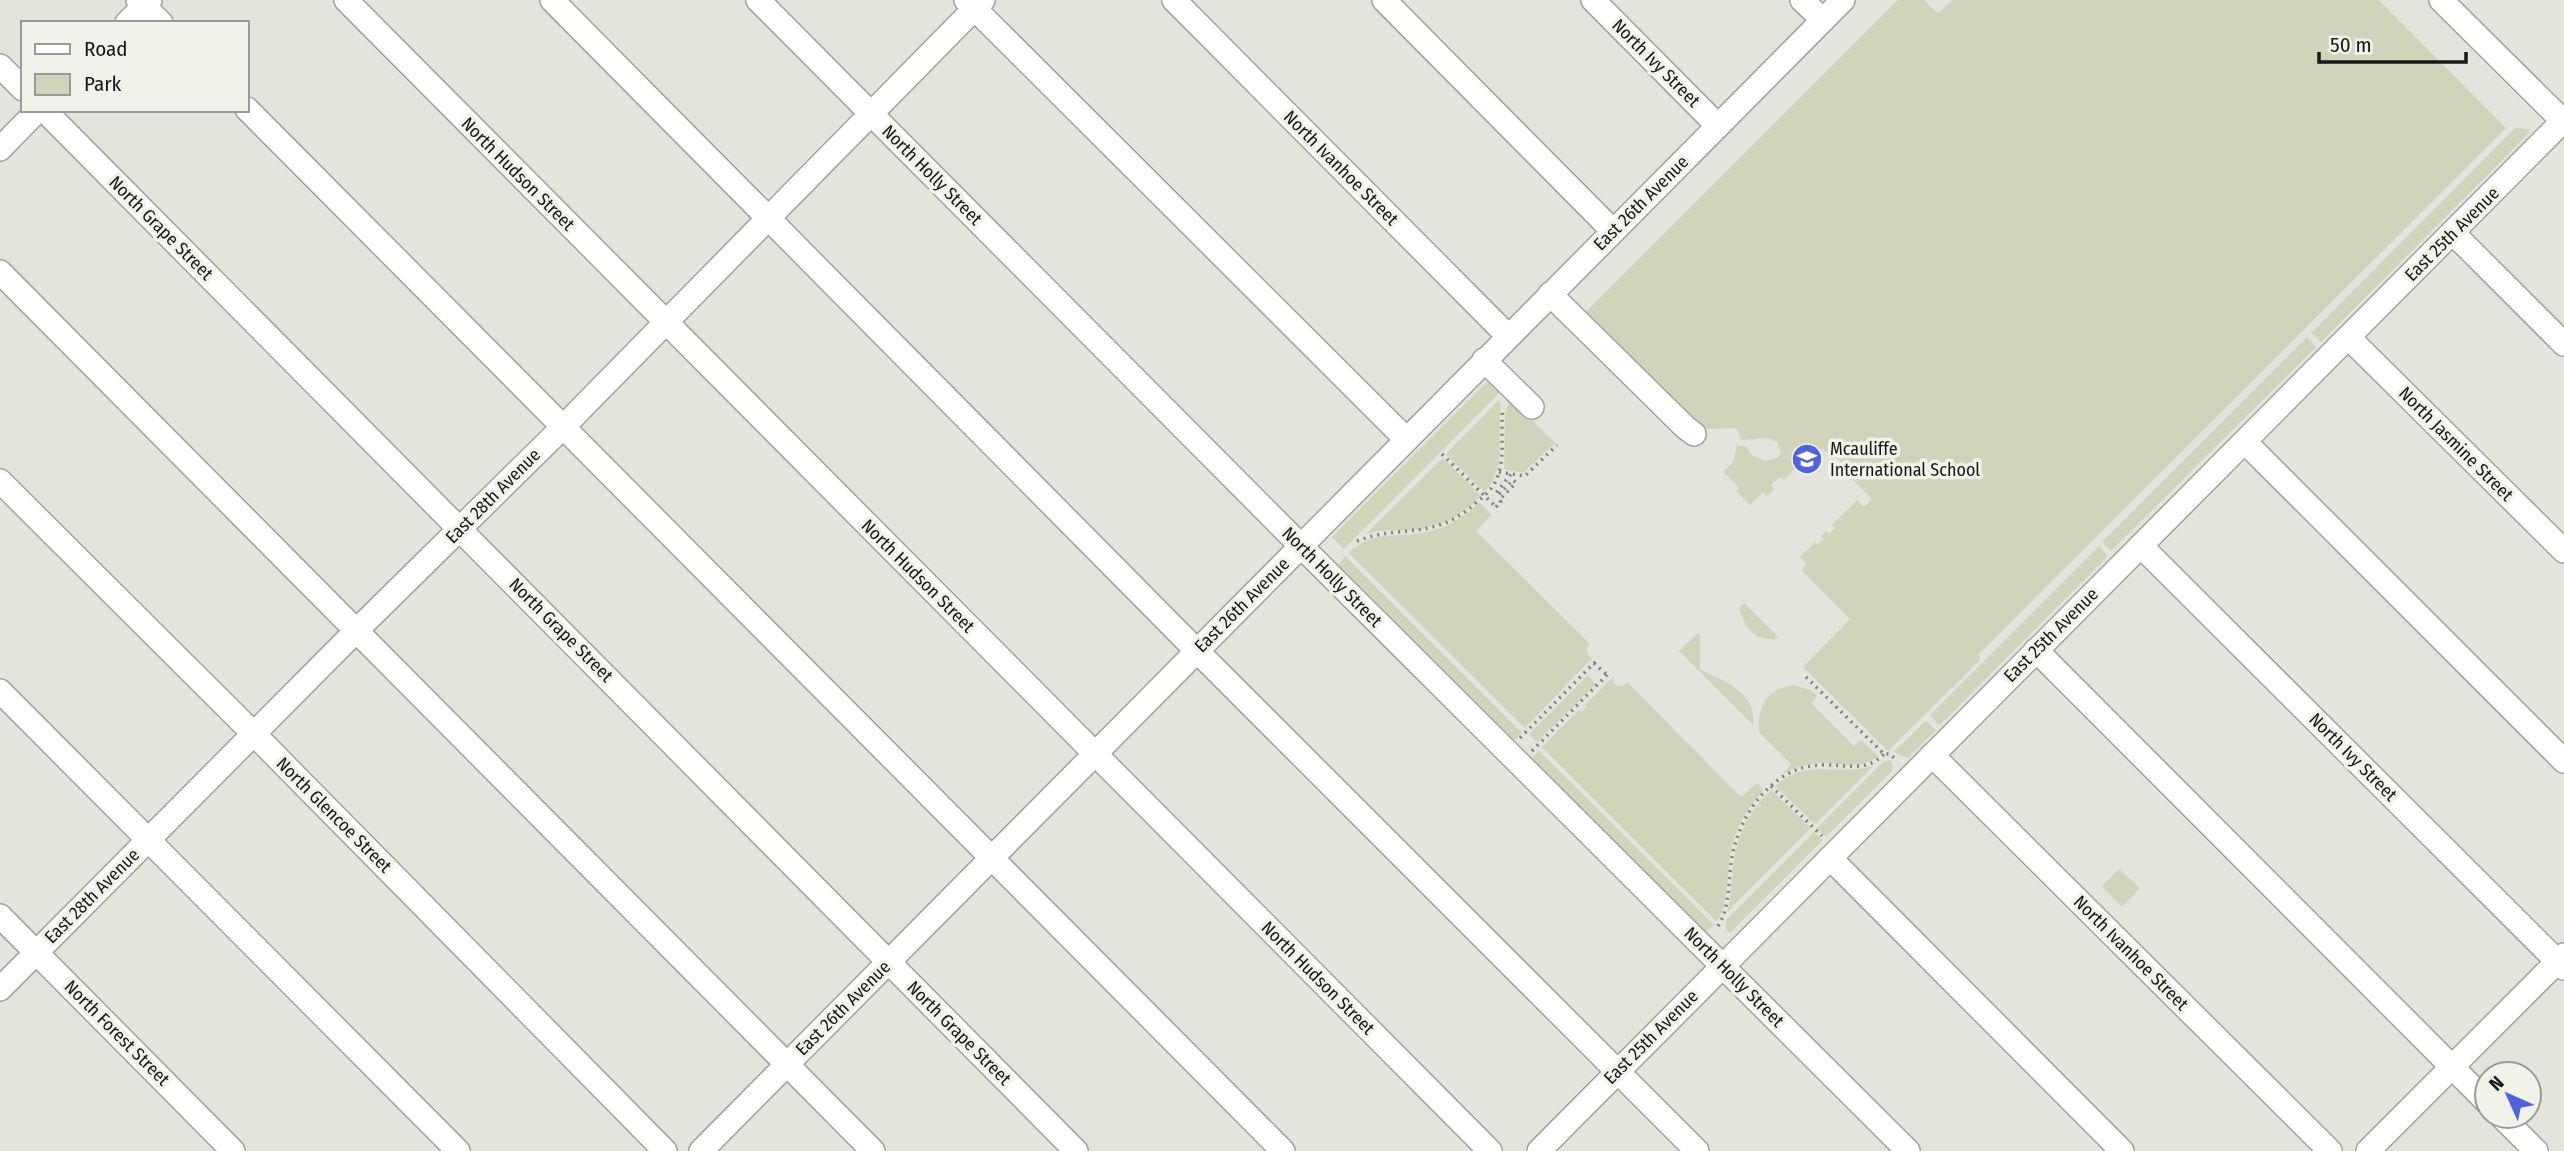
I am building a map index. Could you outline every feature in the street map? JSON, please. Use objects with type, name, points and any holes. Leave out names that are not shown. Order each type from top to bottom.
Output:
[{"type":"street","name":"North Hudson Street","points":[[346,0],[1490,1151]]},
{"type":"street","points":[[552,0],[1697,1151]]},
{"type":"street","name":"North Holly Street","points":[[758,0],[1908,1151]]},
{"type":"street","name":"North Ivanhoe Street","points":[[1174,0],[1508,336]]},
{"type":"street","points":[[1384,0],[1613,230]]},
{"type":"street","name":"North Ivy Street","points":[[1593,0],[1718,126]]},
{"type":"street","points":[[1802,0],[1823,20]]},
{"type":"street","name":"East 26th Avenue","points":[[701,1151],[1843,0]]},
{"type":"street","points":[[2441,0],[2564,121]]},
{"type":"street","points":[[129,21],[144,2],[159,21]]},
{"type":"street","name":"East 28th Avenue","points":[[0,989],[666,322],[871,114],[975,3]]},
{"type":"street","points":[[975,3],[1406,439]]},
{"type":"street","points":[[0,66],[21,87]]},
{"type":"street","points":[[248,110],[1283,1151]]},
{"type":"street","points":[[0,149],[36,112]]},
{"type":"street","name":"North Grape Street","points":[[46,112],[1076,1151]]},
{"type":"street","name":"East 25th Avenue","points":[[1539,1151],[1723,966],[1828,848],[1932,755],[2564,121]]},
{"type":"street","points":[[2453,233],[2564,344]]},
{"type":"street","points":[[0,272],[873,1151]]},
{"type":"street","points":[[1550,294],[1685,428],[1694,433]]},
{"type":"street","name":"North Jasmine Street","points":[[2349,338],[2564,551]]},
{"type":"street","points":[[1484,360],[1532,407]]},
{"type":"street","points":[[2245,442],[2564,761]]},
{"type":"street","name":"North Glencoe Street","points":[[0,481],[254,733],[665,1151]]},
{"type":"street","name":"North Ivy Street","points":[[2141,546],[2562,961]]},
{"type":"street","points":[[2036,650],[2473,1088]]},
{"type":"street","points":[[0,691],[458,1151]]},
{"type":"street","name":"North Ivanhoe Street","points":[[1932,755],[2330,1151]]},
{"type":"street","points":[[1828,848],[2122,1151]]},
{"type":"street","name":"North Forest Street","points":[[0,916],[233,1151]]},
{"type":"street","points":[[2368,1151],[2562,961]]},
{"type":"street","points":[[2515,1130],[2536,1151]]},
{"type":"path","points":[[1357,541],[1382,533],[1422,531],[1441,526],[1459,517],[1484,496],[1491,489],[1499,472],[1504,401]]},
{"type":"path","points":[[1499,472],[1525,477],[1557,445]]},
{"type":"path","points":[[1442,454],[1497,508],[1501,502],[1499,500],[1516,482],[1513,480],[1498,495],[1496,492],[1511,474]]},
{"type":"path","points":[[1516,742],[1596,661],[1608,673],[1528,755]]},
{"type":"path","points":[[1806,677],[1884,754],[1889,754],[1900,765]]},
{"type":"path","points":[[1718,926],[1726,907],[1737,836],[1755,803],[1782,776],[1799,769],[1825,765],[1846,768],[1861,766],[1875,763],[1884,754]]},
{"type":"path","points":[[1772,786],[1828,848]]},
{"type":"green space","name":"Mcauliffe International School","points":[[1898,0],[1924,0],[1938,14],[1952,0],[2379,0],[2506,128],[1978,655],[1981,659],[1888,751],[1803,667],[1850,619],[1801,570],[1807,564],[1800,557],[1815,542],[1818,544],[1824,539],[1821,536],[1826,531],[1829,534],[1835,528],[1832,525],[1857,500],[1864,507],[1872,499],[1838,465],[1841,462],[1836,457],[1833,460],[1822,448],[1819,451],[1815,447],[1784,480],[1780,477],[1771,485],[1774,489],[1767,496],[1763,492],[1750,505],[1736,491],[1739,487],[1723,472],[1733,462],[1737,446],[1746,446],[1752,455],[1765,461],[1779,457],[1781,452],[1777,442],[1767,438],[1740,439],[1737,428],[1695,427],[1581,317]]},
{"type":"green space","points":[[2515,128],[2530,132],[2321,342],[2311,333]]},
{"type":"green space","points":[[2307,337],[2316,347],[2111,551],[2102,542]]},
{"type":"green space","points":[[1487,382],[1494,382],[1502,390],[1344,549],[1332,537]]},
{"type":"green space","points":[[1510,398],[1555,443],[1523,473],[1504,469],[1505,413]]},
{"type":"green space","points":[[1499,400],[1499,462],[1491,483],[1484,492],[1446,454]]},
{"type":"green space","points":[[1443,458],[1481,496],[1458,515],[1440,524],[1421,529],[1366,534]]},
{"type":"green space","points":[[1480,502],[1491,515],[1476,531],[1590,644],[1587,648],[1588,655],[1592,658],[1525,728],[1349,553],[1366,541],[1376,538],[1442,528],[1462,517]]},
{"type":"green space","points":[[2099,546],[2108,556],[1941,724],[1938,724],[1930,715]]},
{"type":"green space","points":[[1345,556],[1522,733],[1514,740],[1339,565]]},
{"type":"green space","points":[[1744,603],[1778,637],[1776,639],[1757,636],[1749,629],[1739,608]]},
{"type":"green space","points":[[1700,634],[1700,669],[1737,689],[1744,696],[1750,704],[1753,725],[1679,651]]},
{"type":"green space","points":[[1588,675],[1596,684],[1537,742],[1529,734]]},
{"type":"green space","points":[[1614,676],[1613,683],[1623,686],[1627,682],[1741,797],[1757,783],[1764,790],[1745,814],[1736,833],[1725,901],[1717,922],[1542,747],[1579,710],[1582,712],[1587,707],[1585,705]]},
{"type":"green space","points":[[1793,685],[1810,690],[1817,696],[1811,703],[1854,746],[1861,740],[1878,756],[1858,765],[1811,764],[1783,774],[1791,764],[1759,732],[1760,714],[1770,695],[1776,690]]},
{"type":"green space","points":[[1926,721],[1936,730],[1908,758],[1893,752]]},
{"type":"green space","points":[[1539,751],[1714,925],[1706,931],[1532,758]]},
{"type":"green space","points":[[1891,760],[1893,770],[1826,837],[1817,828],[1883,762]]},
{"type":"green space","points":[[1873,766],[1815,824],[1775,786],[1799,772]]},
{"type":"green space","points":[[1771,790],[1811,828],[1727,912],[1741,835],[1756,807]]},
{"type":"green space","points":[[1814,832],[1823,840],[1730,933],[1726,930],[1727,919]]},
{"type":"green space","points":[[2119,869],[2140,888],[2122,907],[2102,886]]},
{"type":"place","name":"Mcauliffe International School","points":[[1807,459]]}]
